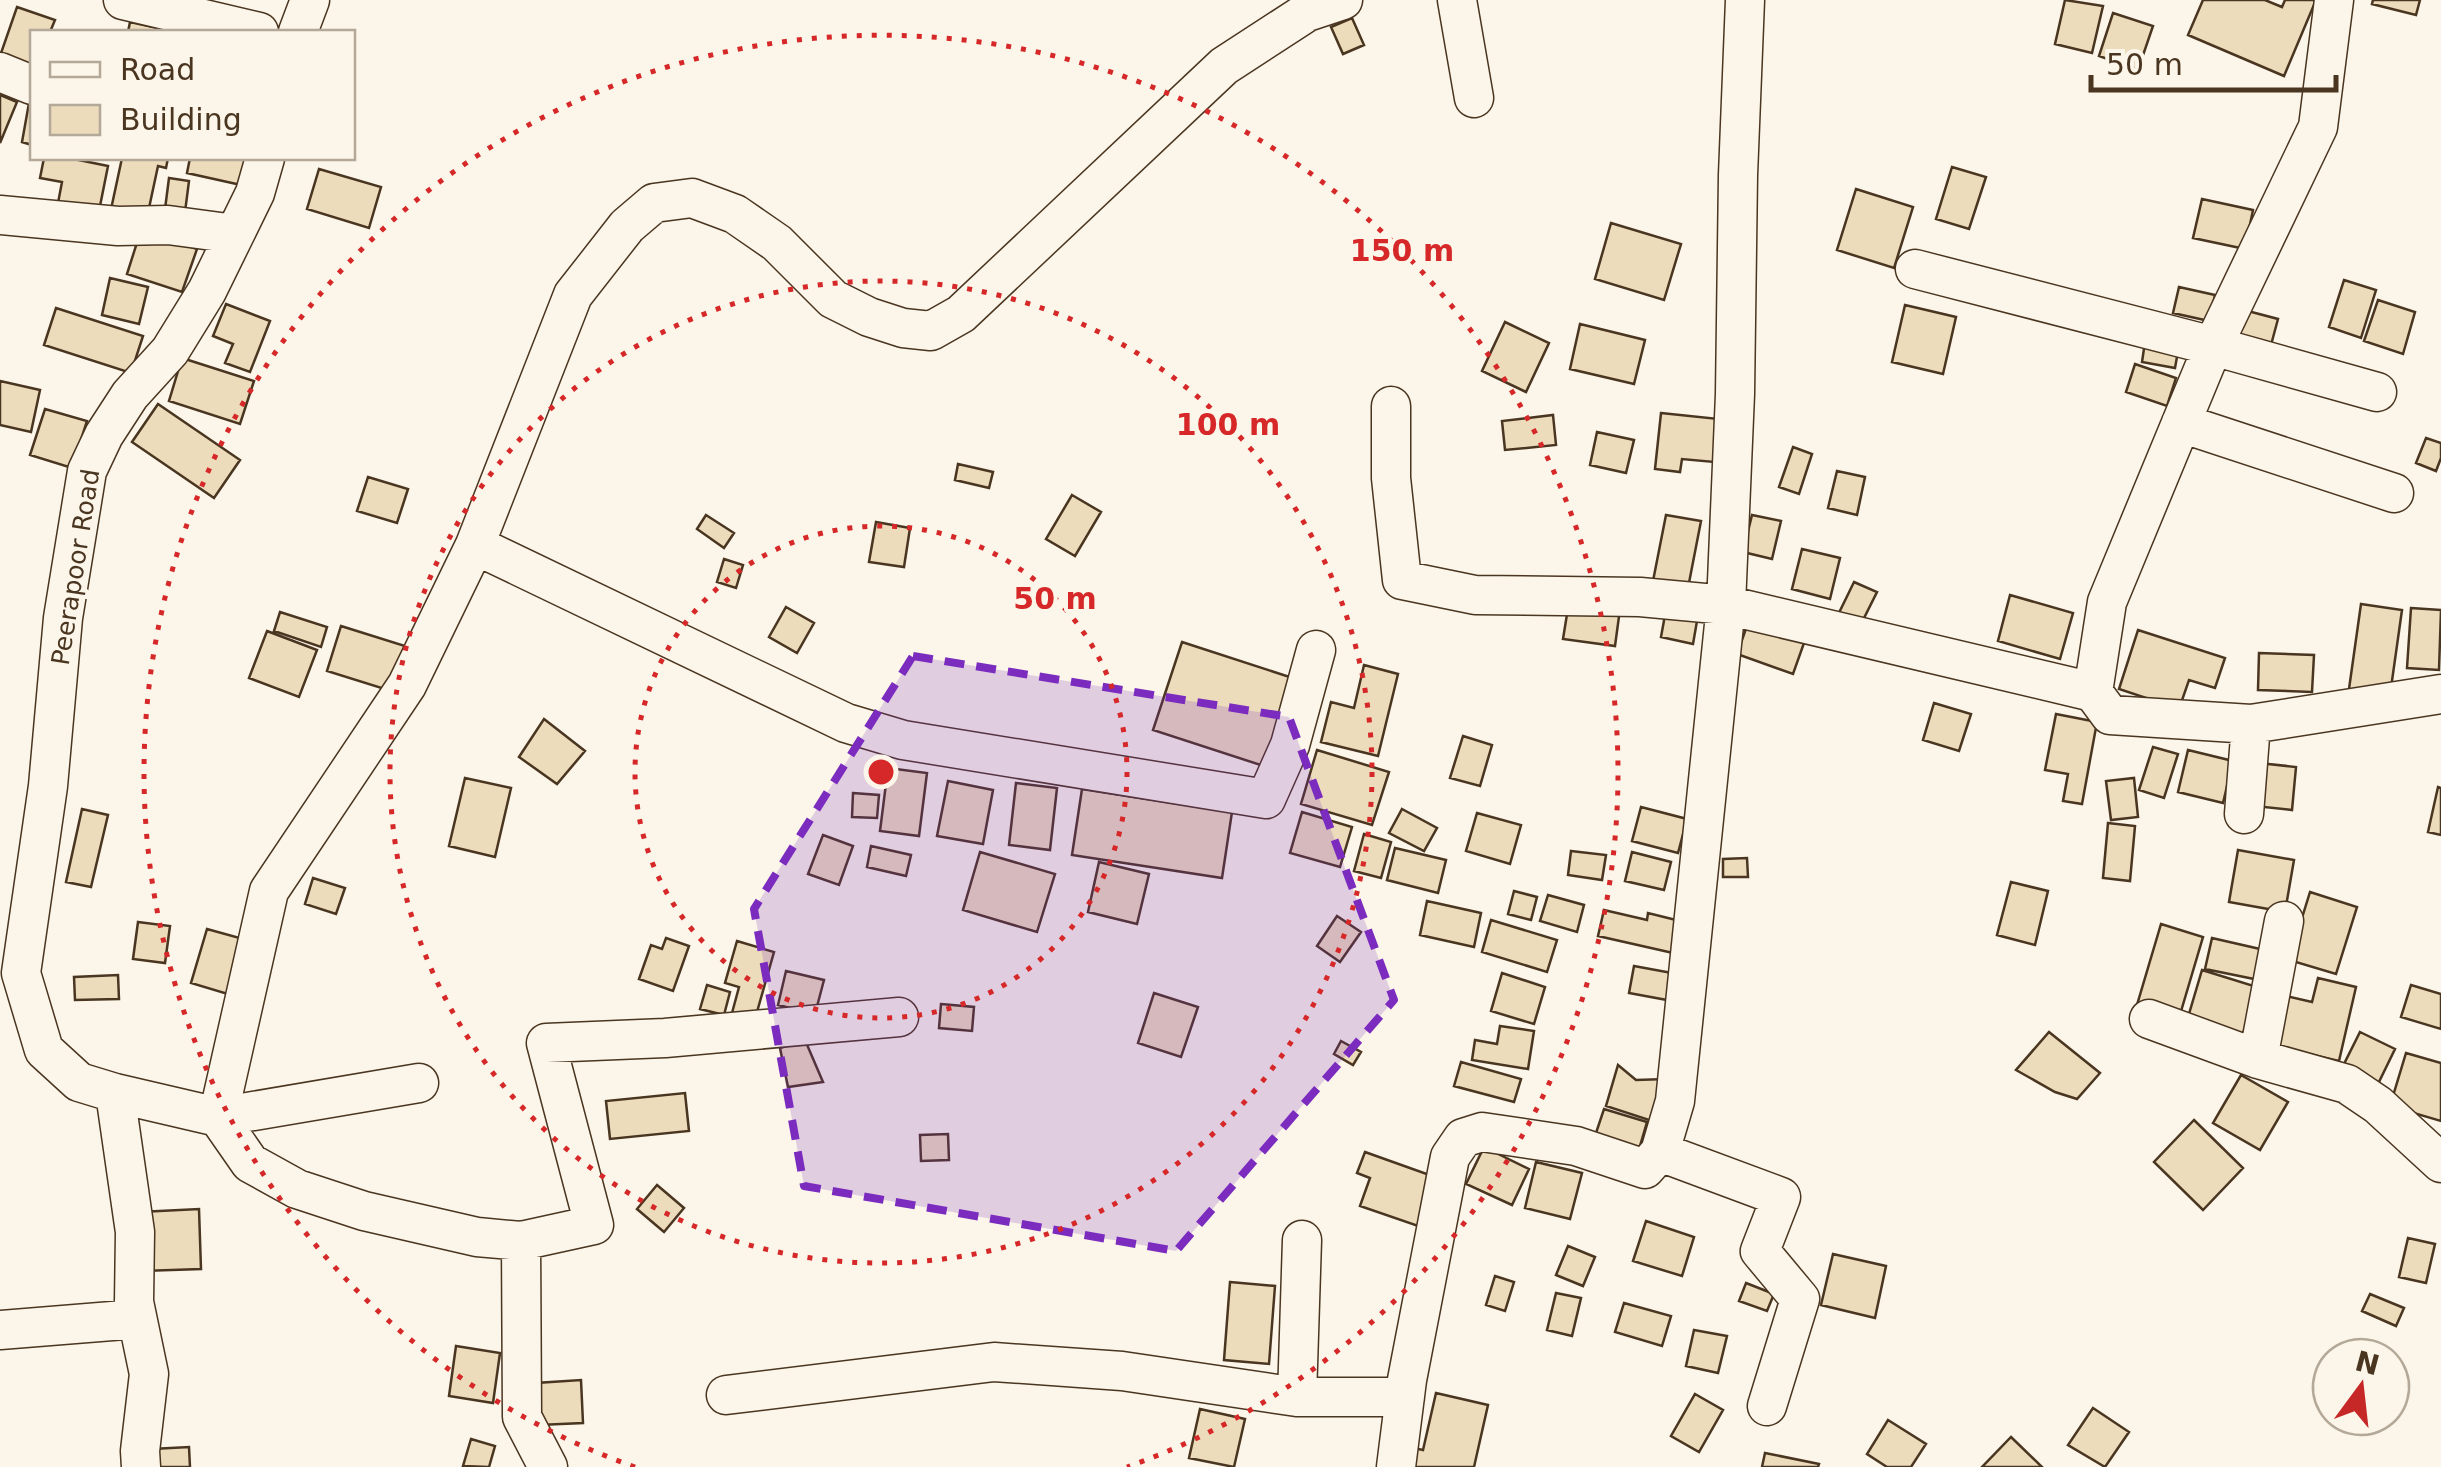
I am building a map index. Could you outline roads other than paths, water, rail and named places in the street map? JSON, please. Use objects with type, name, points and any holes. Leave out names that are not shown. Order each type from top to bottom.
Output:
[{"type":"street","points":[[123,0],[250,30]]},
{"type":"street","points":[[299,30],[310,0]]},
{"type":"street","points":[[899,1017],[664,1038],[546,1043],[594,1225],[521,1240],[478,1237],[383,1215],[297,1189],[250,1164],[218,1117],[269,890],[408,684],[475,545],[574,295],[626,226],[654,202],[692,198],[735,214],[776,244],[833,300],[903,328],[931,331],[961,314],[1224,66],[1307,12],[1344,0]]},
{"type":"street","points":[[1457,0],[1474,98]]},
{"type":"street","points":[[1396,1467],[1450,1156],[1463,1138],[1482,1132],[1576,1146],[1646,1169],[1660,1152],[1675,1101],[1726,605],[1745,0]]},
{"type":"street","points":[[2093,692],[2108,602],[2212,346],[2318,128],[2334,0]]},
{"type":"street","points":[[0,72],[30,83]]},
{"type":"street","name":"Peerapoor Road","points":[[218,1117],[79,1082],[44,1050],[21,973],[48,786],[63,618],[87,471],[104,434],[130,396],[170,351],[207,290],[255,193],[264,160]]},
{"type":"street","points":[[0,215],[118,226],[168,225],[235,234]]},
{"type":"street","points":[[1916,270],[2376,392]]},
{"type":"street","points":[[1391,406],[1392,478],[1402,580],[1476,595],[1640,597],[1726,605],[2093,692],[2110,715],[2252,724],[2441,694]]},
{"type":"street","points":[[2181,423],[2394,493]]},
{"type":"street","points":[[475,545],[846,723],[903,740],[1266,799],[1290,744],[1316,650]]},
{"type":"street","points":[[2244,814],[2252,724]]},
{"type":"street","points":[[2258,1059],[2284,921]]},
{"type":"street","points":[[2148,1020],[2258,1059],[2348,1084],[2378,1105],[2441,1163]]},
{"type":"street","points":[[218,1117],[419,1083]]},
{"type":"street","points":[[115,1093],[135,1232],[134,1302],[149,1374],[141,1467]]},
{"type":"street","points":[[1660,1152],[1780,1197],[1760,1250],[1800,1299],[1767,1406]]},
{"type":"street","points":[[521,1240],[522,1418],[548,1467]]},
{"type":"street","points":[[1298,1398],[1302,1240]]},
{"type":"street","points":[[0,1330],[137,1319]]},
{"type":"street","points":[[726,1394],[994,1362],[1122,1371],[1298,1398],[1405,1398]]}]
